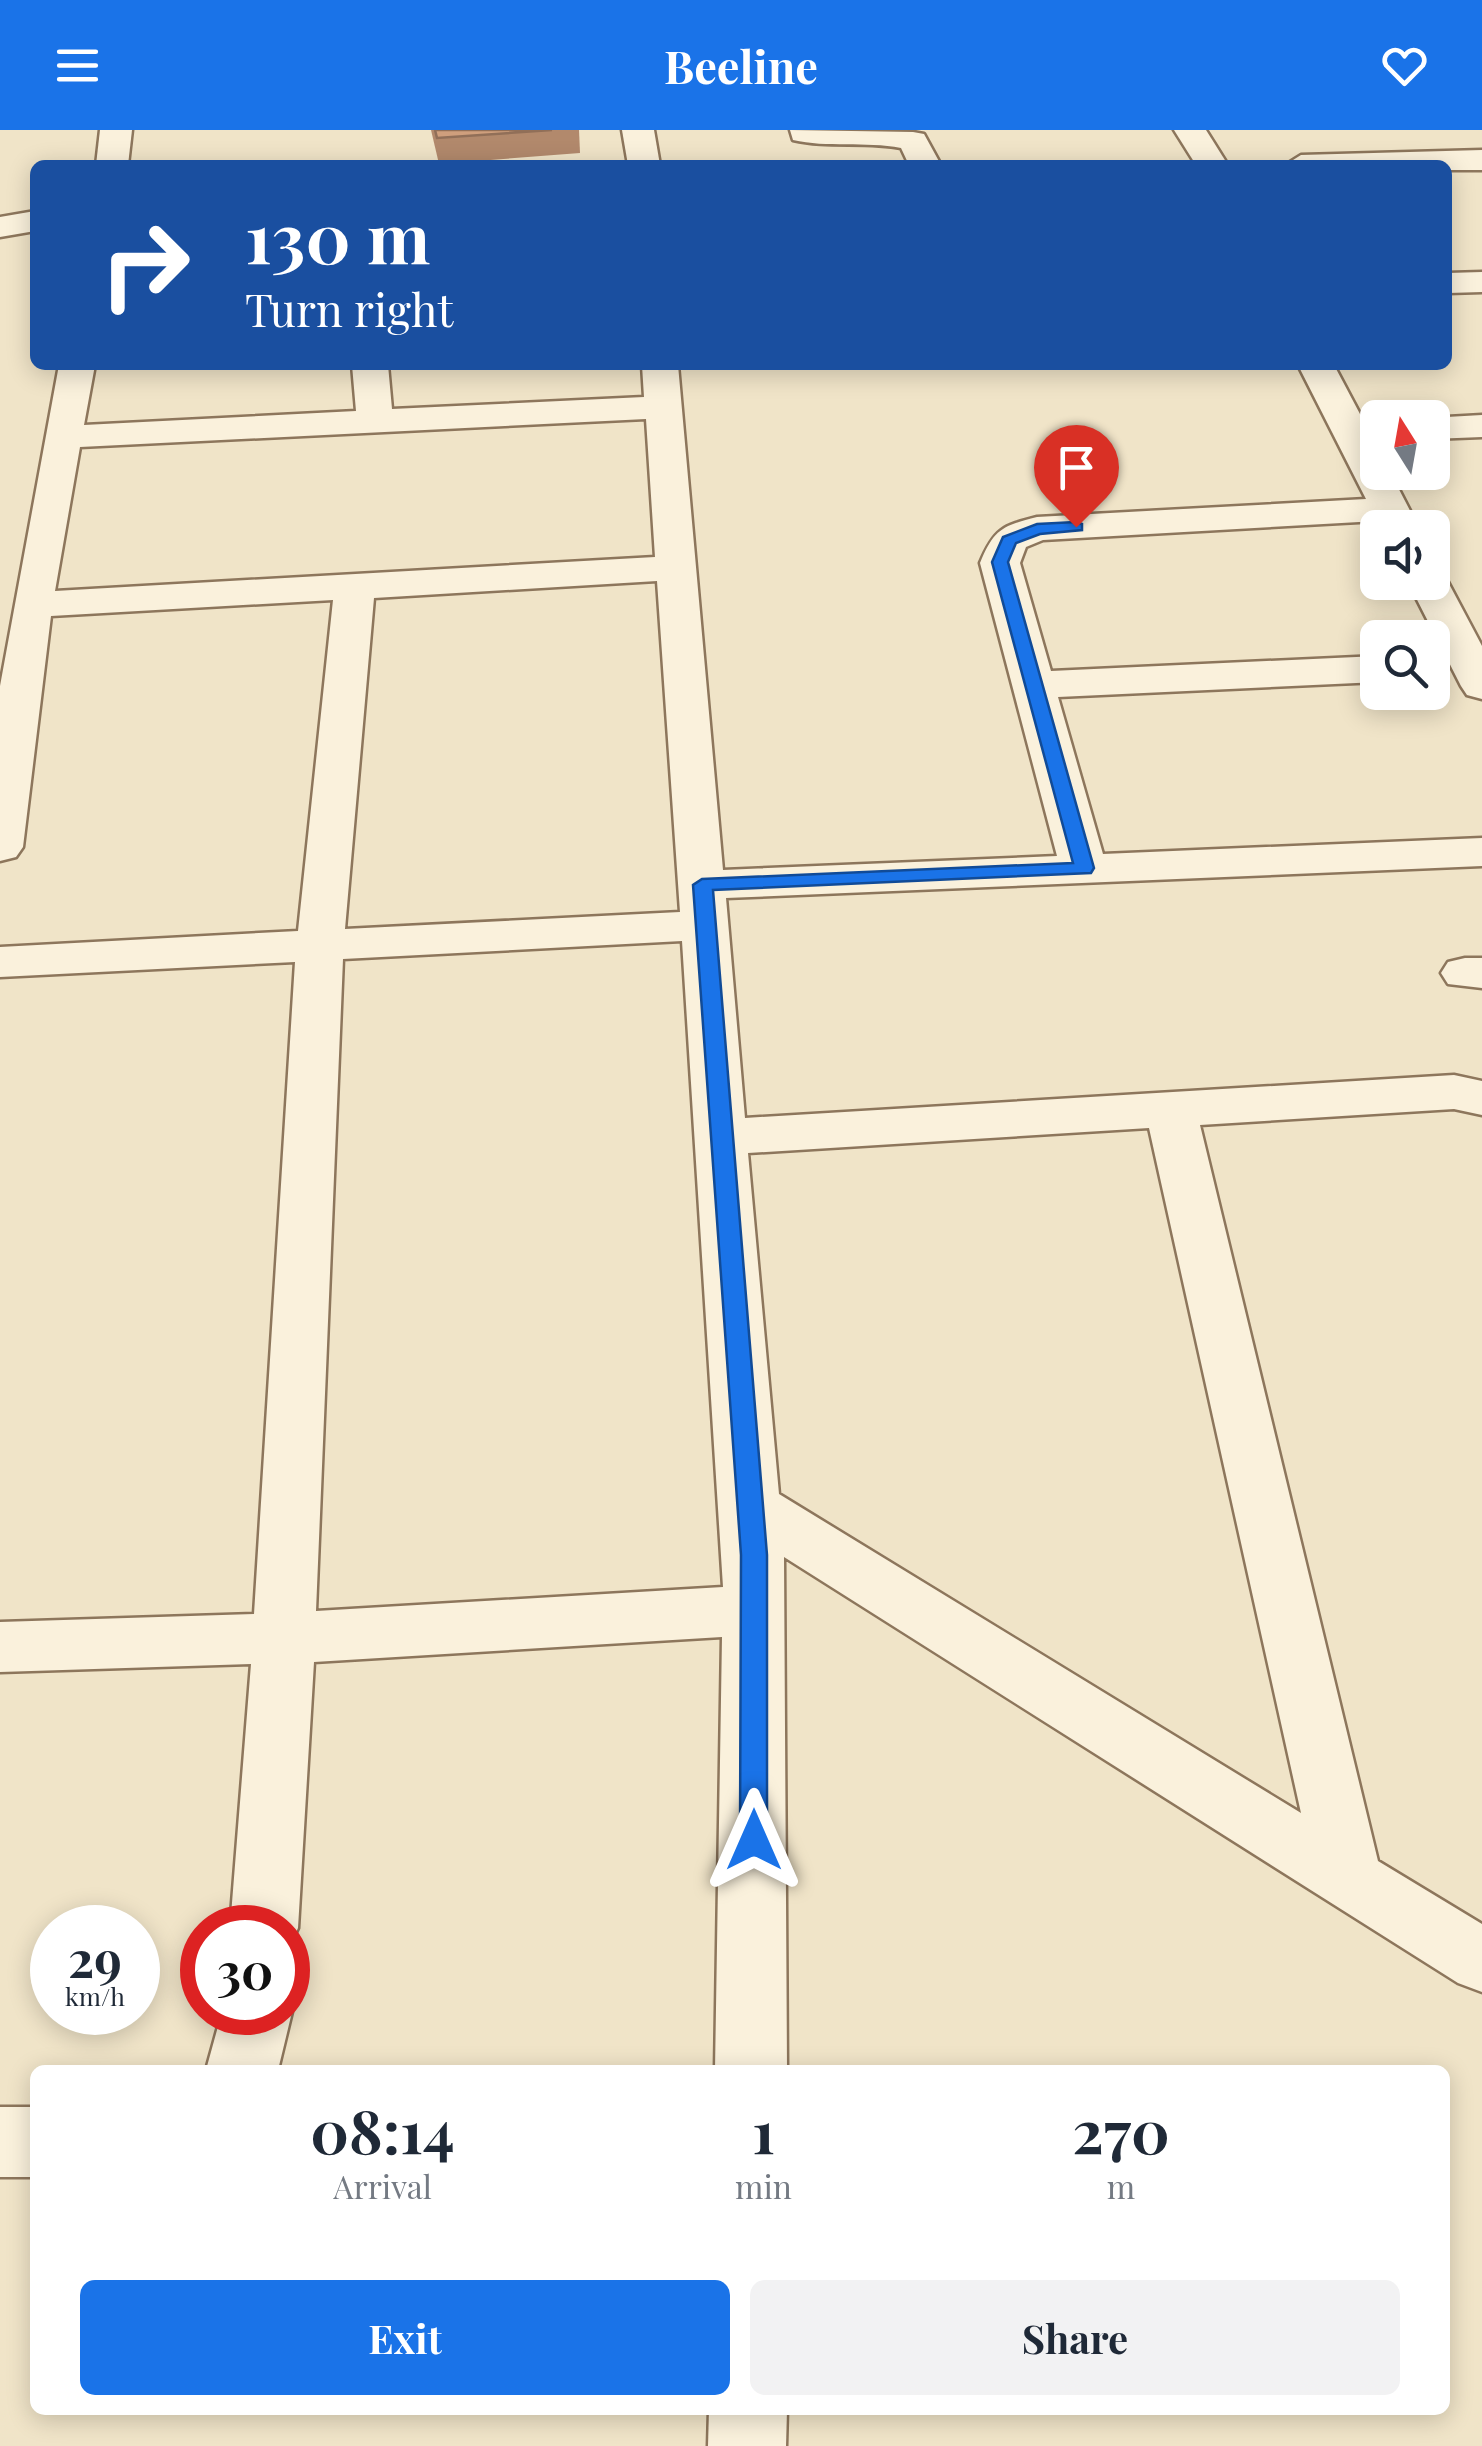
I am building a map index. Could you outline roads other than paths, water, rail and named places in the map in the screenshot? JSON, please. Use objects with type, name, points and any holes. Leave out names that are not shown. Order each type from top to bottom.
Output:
[{"type":"street","points":[[113,160],[116,130]]},
{"type":"street","points":[[638,130],[643,160]]},
{"type":"street","points":[[1190,130],[1209,160]]},
{"type":"street","points":[[804,133],[895,135],[913,141],[922,160]]},
{"type":"street","points":[[1452,161],[1482,160]]},
{"type":"street","points":[[0,227],[30,222]]},
{"type":"street","points":[[1452,283],[1482,282]]},
{"type":"street","points":[[0,847],[23,585],[64,437],[76,370]]},
{"type":"street","points":[[370,370],[375,422]]},
{"type":"street","points":[[1320,370],[1360,426]]},
{"type":"street","points":[[64,437],[375,422],[662,386],[751,1506],[756,1610],[751,2065]]},
{"type":"street","points":[[1450,427],[1482,426]]},
{"type":"street","points":[[1084,868],[1000,562],[1009,540],[1037,529],[1360,519]]},
{"type":"street","points":[[23,585],[355,585],[677,568]]},
{"type":"street","points":[[266,1905],[284,1638],[320,945],[355,585]]},
{"type":"street","points":[[1435,600],[1462,673]]},
{"type":"street","points":[[1033,684],[1360,670]]},
{"type":"street","points":[[0,962],[320,945],[1084,868],[1482,852]]},
{"type":"street","points":[[722,1137],[1454,1092],[1482,1098]]},
{"type":"street","points":[[1171,1110],[1349,1879]]},
{"type":"street","points":[[751,1506],[1482,1961]]},
{"type":"street","points":[[0,1647],[284,1638],[756,1610]]},
{"type":"street","points":[[243,2065],[251,2035]]},
{"type":"street","points":[[0,2142],[30,2142]]},
{"type":"street","points":[[748,2415],[748,2446]]}]
